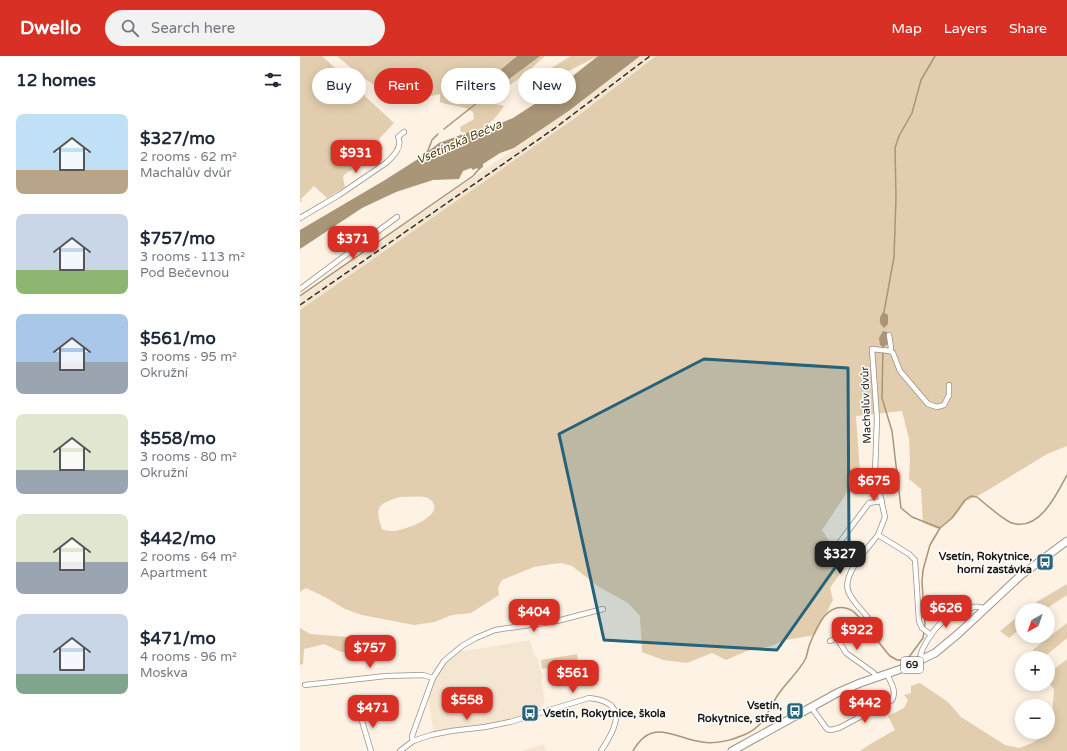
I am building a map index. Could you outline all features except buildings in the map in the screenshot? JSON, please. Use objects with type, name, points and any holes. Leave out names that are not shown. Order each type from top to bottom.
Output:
[{"type":"main road","name":"69","points":[[732,751],[848,688],[920,661],[935,653],[951,641],[1020,576],[1067,541]]},
{"type":"street","points":[[300,218],[339,195],[386,163],[398,147],[400,140],[398,136],[404,132]]},
{"type":"street","points":[[300,289],[397,217]]},
{"type":"street","points":[[889,335],[890,351],[893,353],[900,372],[928,404],[937,407],[944,405],[949,395],[949,385]]},
{"type":"street","name":"Machalův dvůr","points":[[868,618],[848,593],[846,584],[855,565],[878,535],[885,517],[875,473],[877,419],[872,349],[890,351]]},
{"type":"street","points":[[840,542],[869,502],[882,501]]},
{"type":"street","points":[[878,535],[909,554],[915,560],[919,621],[922,628],[929,633]]},
{"type":"street","points":[[920,661],[921,653],[929,633],[940,623],[951,616],[974,607],[980,606],[984,609]]},
{"type":"street","points":[[413,741],[412,736],[433,678],[444,661],[460,647],[495,630],[557,621],[603,609]]},
{"type":"street","points":[[830,641],[837,638],[846,630],[849,620]]},
{"type":"street","points":[[837,638],[846,653],[874,673],[876,678]]},
{"type":"street","points":[[811,707],[827,729],[832,730],[839,728],[892,700],[894,691],[887,674]]},
{"type":"street","points":[[305,686],[386,676],[423,675],[433,678]]},
{"type":"street","points":[[400,751],[413,741],[451,731],[510,722],[590,698],[599,699],[609,703],[615,709],[616,721],[612,733],[601,751]]},
{"type":"street","points":[[359,711],[371,751]]},
{"type":"highlighted area","points":[[704,359],[848,368],[849,548],[777,650],[604,640],[559,434]]},
{"type":"shaded area","points":[[300,56],[322,56],[335,68],[312,68],[312,104],[366,104],[366,97],[394,123],[379,139],[383,149],[344,175],[343,178],[345,187],[327,198],[314,186],[301,199],[302,201],[300,202]]},
{"type":"shaded area","points":[[337,56],[545,56],[532,68],[518,68],[518,79],[510,85],[510,68],[441,68],[441,102],[440,94],[433,96],[433,68],[374,68],[374,85],[366,80],[366,68],[351,68]]},
{"type":"shaded area","points":[[571,56],[598,56],[574,68],[551,68]]},
{"type":"shaded area","points":[[640,56],[656,56],[575,118],[300,310],[300,298],[570,110]]},
{"type":"shaded area","points":[[656,56],[1067,56],[1067,446],[1047,454],[983,493],[966,501],[955,516],[938,529],[923,523],[921,489],[909,479],[909,439],[902,411],[856,416],[860,473],[822,530],[840,557],[834,567],[839,575],[830,588],[833,600],[815,635],[786,640],[768,647],[747,651],[726,660],[712,653],[687,663],[663,660],[642,652],[640,616],[628,603],[599,587],[572,566],[562,563],[534,567],[502,580],[498,588],[499,595],[471,613],[452,615],[434,622],[414,625],[362,615],[345,609],[306,588],[300,592],[300,310],[575,118]],"holes":[[[400,497],[426,497],[433,502],[434,510],[431,515],[410,527],[396,531],[382,529],[378,515],[380,507],[383,504]]]},
{"type":"shaded area","points":[[446,104],[496,104],[504,106],[496,117],[486,126],[474,132],[468,133],[461,132],[460,127],[474,119],[473,112],[469,109]]},
{"type":"shaded area","points":[[1067,584],[1067,595],[1055,603],[1035,603]]},
{"type":"shaded area","points":[[1015,619],[1015,633],[1009,638],[1000,631]]},
{"type":"shaded area","points":[[1067,623],[1067,638],[1051,651],[1033,651],[1042,643],[1055,643],[1055,632]]},
{"type":"shaded area","points":[[300,628],[310,634],[360,638],[363,641],[363,647],[355,652],[341,652],[324,644],[304,649],[303,664],[300,665]]},
{"type":"shaded area","points":[[530,640],[534,655],[536,655],[543,676],[541,680],[545,701],[540,708],[541,713],[510,722],[434,735],[428,696],[433,678],[445,664],[460,650],[465,651]]},
{"type":"shaded area","points":[[577,654],[578,663],[542,669],[541,660]]},
{"type":"shaded area","points":[[1067,659],[1067,751],[860,751],[895,730],[888,716],[904,708],[908,700],[904,695],[911,693],[911,686],[920,683],[948,702],[961,717],[1005,745],[1019,748],[1039,739],[1055,739],[1055,699],[1053,699],[1055,691],[1055,668]]},
{"type":"shaded area","points":[[543,744],[546,751],[522,751]]},
{"type":"water","points":[[517,56],[540,56],[524,68],[518,68],[518,72],[510,78],[510,68],[503,68]]},
{"type":"water","name":"Vsetínská Bečva","points":[[598,56],[640,56],[570,110],[514,148],[500,153],[483,164],[483,167],[479,170],[477,168],[473,170],[471,168],[463,171],[459,179],[433,180],[396,192],[362,208],[300,249],[300,230],[385,180],[418,159],[439,143],[466,133],[494,126],[513,118],[535,104],[576,104],[576,73]]},
{"type":"water","points":[[883,312],[888,315],[888,324],[884,328],[880,320]]},
{"type":"water","points":[[883,331],[887,332],[889,340],[888,344],[883,347],[880,345],[879,338]]},
{"type":"waterway","points":[[884,312],[894,257],[896,197],[895,148],[899,136],[912,113],[921,80],[935,56]]},
{"type":"waterway","points":[[444,129],[476,104]]},
{"type":"waterway","name":"Vsetínská Bečva","points":[[427,153],[432,140],[438,134]]},
{"type":"waterway","points":[[300,296],[473,176],[479,169]]},
{"type":"waterway","points":[[883,346],[882,398],[892,431],[901,508],[912,517],[940,528]]},
{"type":"waterway","points":[[633,751],[640,741],[648,735],[656,732],[664,732],[692,740],[712,743],[732,739],[753,730],[762,721],[777,696],[806,658],[809,646],[819,624],[824,617],[835,608],[843,608],[851,610],[855,613],[890,656],[897,660],[903,660],[909,657],[923,638],[925,624],[922,582],[923,570],[930,545],[940,528],[952,518],[965,500],[971,496],[977,497],[1009,522],[1022,524],[1031,522],[1046,510],[1067,475]]},
{"type":"railway","points":[[300,305],[555,128],[650,56]]},
{"type":"place","name":"Vsetín, Rokytnice, horní zastávka","points":[[1045,562]]},
{"type":"place","name":"Vsetín, Rokytnice, střed","points":[[795,711]]},
{"type":"place","name":"Vsetín, Rokytnice, škola","points":[[530,713]]}]
